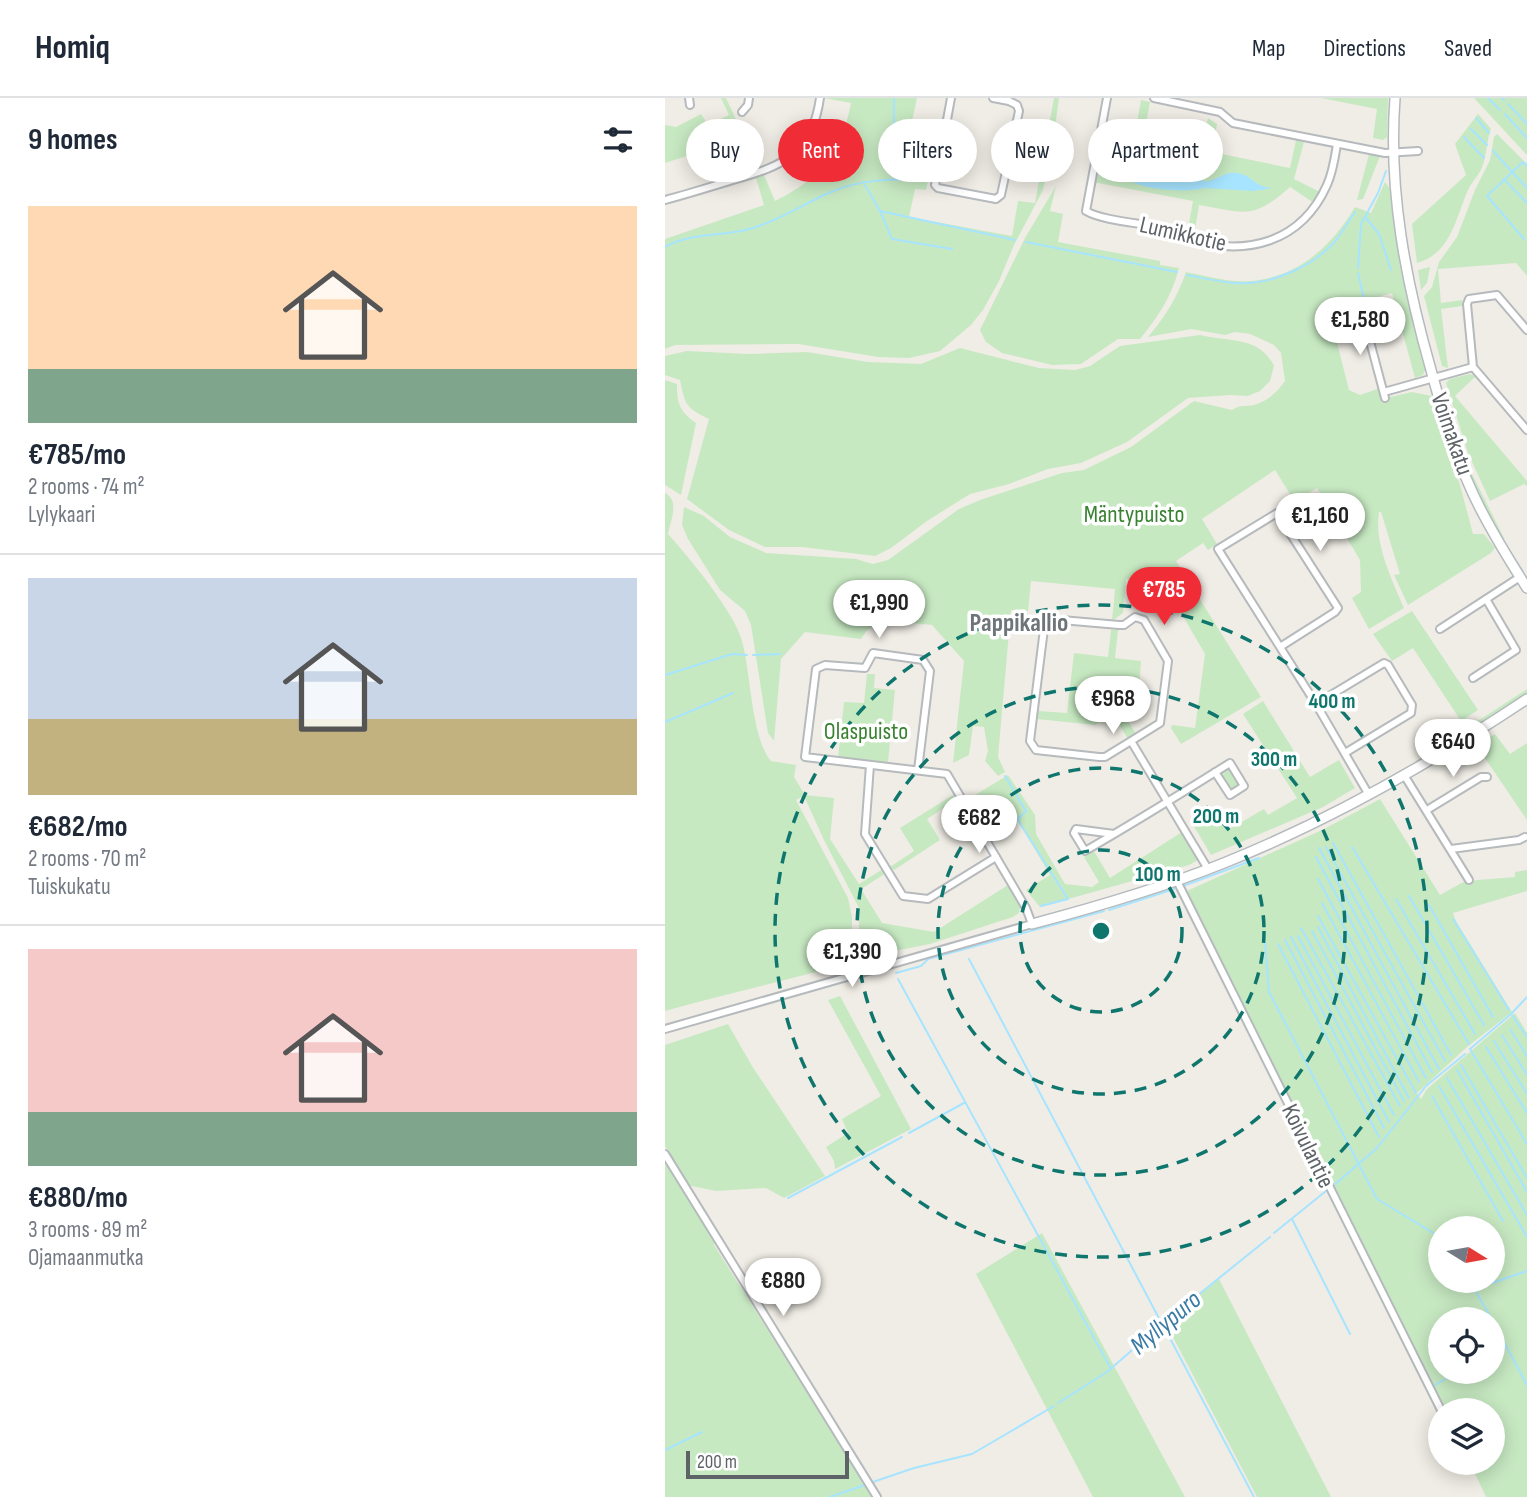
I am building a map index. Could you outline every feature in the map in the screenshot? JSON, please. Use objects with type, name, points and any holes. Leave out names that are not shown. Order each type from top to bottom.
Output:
[{"type":"street","points":[[742,112],[748,106],[749,98]]},
{"type":"street","points":[[665,200],[783,163],[794,155],[809,136],[820,98]]},
{"type":"street","points":[[951,98],[935,185],[938,188],[996,199],[1001,195],[1019,111],[1017,105],[1009,101],[993,98]]},
{"type":"street","name":"Lumikkotie","points":[[1107,98],[1086,211],[1167,229],[1190,240],[1245,247],[1265,243],[1291,231],[1304,221],[1321,199],[1329,183],[1338,144]]},
{"type":"street","points":[[1154,98],[1220,112],[1233,122],[1338,144],[1385,153],[1418,150]]},
{"type":"street","name":"Voimakatu","points":[[1395,99],[1393,152],[1399,223],[1411,295],[1433,377],[1454,447],[1470,486],[1481,510],[1527,588]]},
{"type":"street","points":[[1527,330],[1497,295],[1469,299],[1467,304],[1473,367],[1527,430]]},
{"type":"street","points":[[1369,322],[1367,330],[1384,395],[1433,377],[1473,367]]},
{"type":"street","points":[[1280,648],[1338,608],[1280,514],[1273,514],[1218,549],[1280,648],[1316,704],[1369,795]]},
{"type":"street","points":[[1440,629],[1520,577]]},
{"type":"street","points":[[1473,678],[1516,649],[1486,599]]},
{"type":"street","points":[[1136,617],[1144,620],[1168,661],[1160,723],[1131,741],[1105,757],[1036,750],[1033,747],[1030,741],[1044,624],[1050,619],[1119,625],[1124,625],[1136,617]]},
{"type":"street","points":[[918,770],[930,671],[926,663],[920,657],[873,653],[865,668],[825,665],[818,667],[813,676],[805,757],[947,774],[1026,908],[1032,924]]},
{"type":"street","points":[[1316,704],[1384,663],[1388,665],[1412,705],[1411,713],[1345,752]]},
{"type":"street","points":[[665,1029],[1177,881],[1278,840],[1369,795],[1527,699]]},
{"type":"street","points":[[1131,741],[1208,869]]},
{"type":"street","points":[[1114,834],[1076,829],[1074,833],[1085,851],[1114,834],[1168,802],[1215,772],[1230,763],[1244,786],[1230,795],[1215,772]]},
{"type":"street","points":[[870,765],[865,834],[903,896],[928,899],[996,857]]},
{"type":"street","points":[[1404,775],[1469,880]]},
{"type":"street","points":[[1427,810],[1481,777],[1487,777]]},
{"type":"street","points":[[1451,849],[1525,837]]},
{"type":"street","name":"Koivulantie","points":[[1177,881],[1435,1398]]},
{"type":"street","points":[[665,1154],[877,1497]]},
{"type":"green space","points":[[721,98],[726,98],[736,119],[721,119],[729,115]]},
{"type":"green space","points":[[824,98],[917,98],[912,119],[878,119],[878,182],[928,182],[926,190],[915,189],[909,217],[1012,236],[1018,201],[1035,203],[1039,182],[1045,182],[1043,190],[983,310],[971,325],[940,351],[909,358],[878,357],[798,344],[675,345],[665,349],[665,239],[764,205],[757,182],[764,182],[764,175],[775,201],[806,182],[864,182],[864,119],[847,119],[851,103]]},
{"type":"green space","points":[[1054,98],[1059,98],[1056,119],[1050,119]]},
{"type":"green space","points":[[1321,98],[1388,98],[1387,137],[1383,140],[1373,138],[1377,109]]},
{"type":"green space","points":[[1474,98],[1527,98],[1527,155]]},
{"type":"green space","points":[[1141,100],[1150,102],[1147,119],[1138,119]]},
{"type":"green space","points":[[701,114],[704,119],[691,119]]},
{"type":"green space","points":[[1478,114],[1491,129],[1483,165],[1468,190],[1456,223],[1445,243],[1438,252],[1417,263],[1412,224],[1466,175],[1455,144]]},
{"type":"green space","points":[[686,122],[686,156],[665,163],[665,125],[676,127]]},
{"type":"green space","points":[[1497,134],[1527,164],[1527,276],[1516,263],[1438,269],[1441,303],[1462,300],[1463,306],[1441,309],[1448,368],[1442,366],[1424,296],[1432,287],[1439,262],[1457,237],[1490,160],[1494,137]]},
{"type":"green space","points":[[1296,140],[1304,142],[1294,179],[1320,192],[1314,203],[1290,187],[1267,205],[1248,211],[1238,212],[1199,205],[1194,236],[1188,229],[1193,201],[1093,182],[1223,182],[1223,154],[1290,168]]},
{"type":"green space","points":[[1369,154],[1380,156],[1363,199],[1357,200]]},
{"type":"green space","name":"Mäntypuisto","points":[[1385,182],[1390,189],[1405,290],[1425,370],[1423,375],[1415,378],[1392,293],[1360,302],[1336,303],[1332,323],[1349,390],[1360,395],[1380,388],[1382,399],[1412,392],[1432,396],[1473,534],[1484,534],[1495,548],[1491,553],[1408,605],[1394,575],[1400,574],[1379,512],[1382,549],[1389,574],[1404,608],[1369,629],[1352,598],[1361,592],[1360,560],[1317,488],[1295,502],[1275,470],[1202,519],[1217,544],[1208,550],[1203,543],[1176,561],[1261,697],[1181,744],[1171,728],[1172,725],[1195,728],[1205,654],[1163,582],[1126,579],[1123,613],[1112,621],[1115,589],[1031,581],[1028,611],[1011,610],[998,757],[1005,772],[998,776],[985,761],[988,751],[984,727],[973,726],[969,755],[953,763],[964,661],[932,625],[882,620],[867,630],[861,639],[805,632],[781,659],[774,741],[768,733],[751,625],[745,611],[720,590],[688,539],[682,525],[684,507],[704,516],[730,537],[766,553],[856,559],[873,564],[888,560],[959,509],[1062,473],[1084,470],[1131,447],[1194,401],[1232,410],[1259,403],[1272,396],[1285,381],[1281,353],[1274,345],[1250,334],[1235,332],[1225,335],[1191,329],[1148,337],[1170,307],[1186,272],[1243,281],[1284,273],[1312,257],[1324,246],[1355,207],[1371,213]]},
{"type":"green space","points":[[1056,186],[1050,211],[1063,214],[1058,242],[1160,261],[1160,265],[1179,268],[1164,306],[1140,339],[1118,339],[1081,364],[1052,365],[1002,353],[986,342],[980,330],[1025,238]]},
{"type":"green space","points":[[1430,267],[1427,283],[1421,290],[1418,270]]},
{"type":"green space","points":[[1200,335],[1242,342],[1260,349],[1274,366],[1270,381],[1260,391],[1248,396],[1188,398],[1127,442],[1081,463],[1048,469],[1009,484],[970,494],[875,556],[802,547],[765,547],[729,530],[687,499],[709,419],[688,405],[680,380],[665,375],[665,356],[687,351],[749,354],[807,352],[868,362],[921,364],[960,348],[1039,368],[1075,370],[1090,366],[1120,346]]},
{"type":"green space","points":[[1470,374],[1476,376],[1455,396],[1527,481],[1527,486],[1524,484],[1490,501],[1468,453],[1446,383],[1450,379]]},
{"type":"green space","points":[[665,380],[677,384],[681,407],[696,423],[681,495],[665,485]]},
{"type":"green space","points":[[1442,390],[1445,390],[1470,470],[1505,540],[1493,526],[1472,479]]},
{"type":"green space","points":[[665,493],[670,496],[673,506],[668,534],[710,585],[738,629],[745,654],[755,721],[764,750],[771,761],[796,765],[794,777],[805,795],[834,798],[830,839],[859,884],[883,869],[886,873],[861,889],[882,923],[934,932],[1008,885],[1020,907],[1019,913],[930,944],[859,958],[859,908],[804,796],[796,800],[848,898],[852,917],[852,962],[665,1011]]},
{"type":"green space","points":[[1412,611],[1478,710],[1461,721],[1413,648],[1392,661],[1373,634]]},
{"type":"green space","points":[[1111,630],[1118,630],[1115,658],[1141,661],[1138,700],[1122,711],[1136,734],[1128,739],[1113,714],[1095,725],[1037,719],[1038,711],[1067,713],[1074,653],[1108,657]]},
{"type":"green space","name":"Olaspuisto","points":[[867,674],[875,674],[874,688],[895,690],[888,762],[838,758],[844,702],[864,703]]},
{"type":"green space","points":[[1527,689],[1527,693],[1414,762]]},
{"type":"green space","points":[[1263,701],[1310,777],[1339,760],[1355,788],[1323,807],[1211,855],[1192,823],[1214,808],[1228,830],[1264,809],[1268,815],[1297,798],[1243,714]]},
{"type":"green space","points":[[1495,734],[1510,754],[1527,743],[1527,820],[1476,745]]},
{"type":"green space","points":[[1230,767],[1241,785],[1231,792],[1220,773]]},
{"type":"green space","points":[[1008,775],[1035,815],[1036,834],[1065,884],[1092,887],[1099,882],[1084,857],[1094,851],[1110,878],[1182,832],[1198,860],[1189,865],[1040,907],[1026,890],[1050,875],[1018,821],[993,836],[970,798]]},
{"type":"green space","points":[[953,795],[956,800],[927,819],[940,840],[894,870],[890,867],[914,851],[900,828]]},
{"type":"green space","points":[[1380,799],[1440,895],[1465,881],[1515,877],[1515,872],[1527,870],[1527,891],[1453,913],[1512,1012],[1467,1047],[1417,1093],[1421,1099],[1427,1089],[1515,1013],[1527,1033],[1527,1497],[1486,1497],[1476,1475],[1505,1475],[1505,1398],[1438,1398],[1431,1384],[1505,1384],[1505,1307],[1428,1307],[1428,1378],[1187,891],[1322,830]]},
{"type":"green space","points":[[840,996],[911,1129],[835,1169],[834,1161],[826,1147],[848,1133],[842,1119],[881,1096],[828,1000]]},
{"type":"green space","points":[[728,1024],[752,1066],[825,1176],[784,1198],[766,1188],[716,1191],[687,1185],[665,1146],[665,1045]]},
{"type":"green space","points":[[665,1163],[715,1239],[714,1245],[873,1497],[665,1497]]},
{"type":"green space","points":[[1042,1233],[1185,1497],[1093,1497],[976,1274]]},
{"type":"green space","points":[[1219,1279],[1331,1497],[1257,1497],[1165,1322]]},
{"type":"water","points":[[1237,173],[1247,176],[1261,186],[1274,188],[1253,191],[1204,188],[1178,190],[1133,182],[1223,182],[1223,176]]},
{"type":"waterway","points":[[894,98],[894,119]]},
{"type":"waterway","points":[[1488,98],[1500,110]]},
{"type":"waterway","points":[[1508,104],[1527,124]]},
{"type":"waterway","points":[[1505,114],[1527,138]]},
{"type":"waterway","points":[[1476,118],[1489,133]]},
{"type":"waterway","points":[[1471,129],[1487,145]]},
{"type":"waterway","points":[[1464,137],[1484,158]]},
{"type":"waterway","points":[[1493,151],[1527,188]]},
{"type":"waterway","points":[[1524,239],[1487,196],[1523,162],[1527,166]]},
{"type":"waterway","points":[[1358,268],[1361,224],[1378,193],[1386,171]]},
{"type":"waterway","points":[[1504,179],[1527,203]]},
{"type":"waterway","points":[[665,247],[686,239],[753,228],[831,192],[878,181]]},
{"type":"waterway","points":[[865,185],[892,239],[952,249]]},
{"type":"waterway","points":[[880,211],[1015,240]]},
{"type":"waterway","points":[[1187,275],[1235,283],[1277,278],[1304,266],[1328,249],[1355,212]]},
{"type":"waterway","points":[[1366,218],[1379,234],[1391,270]]},
{"type":"waterway","points":[[1026,242],[1177,272]]},
{"type":"waterway","points":[[1358,273],[1364,299]]},
{"type":"waterway","points":[[1511,553],[1523,572]]},
{"type":"waterway","points":[[665,675],[732,654],[747,655]]},
{"type":"waterway","points":[[753,655],[780,654]]},
{"type":"waterway","points":[[665,722],[733,693]]},
{"type":"waterway","points":[[1005,776],[1026,811],[1018,819],[1019,822],[1068,899],[1041,906]]},
{"type":"waterway","points":[[1333,843],[1451,1055]]},
{"type":"waterway","points":[[1326,847],[1445,1061]]},
{"type":"waterway","points":[[1352,847],[1469,1044]]},
{"type":"waterway","points":[[1319,848],[1439,1069]]},
{"type":"waterway","points":[[1316,857],[1432,1072]]},
{"type":"waterway","points":[[1183,886],[1259,858]]},
{"type":"waterway","points":[[1318,879],[1426,1078]]},
{"type":"waterway","points":[[1109,910],[1174,889]]},
{"type":"waterway","points":[[1409,896],[1484,1025]]},
{"type":"waterway","points":[[1396,899],[1475,1034]]},
{"type":"waterway","points":[[1322,903],[1419,1082]]},
{"type":"waterway","points":[[1429,905],[1493,1017]]},
{"type":"waterway","points":[[896,973],[921,966],[928,959],[1104,911]]},
{"type":"waterway","points":[[1318,916],[1416,1093]]},
{"type":"waterway","points":[[1453,919],[1509,1010]]},
{"type":"waterway","points":[[1318,927],[1409,1098]]},
{"type":"waterway","points":[[1301,928],[1400,1106]]},
{"type":"waterway","points":[[1312,931],[1404,1101]]},
{"type":"waterway","points":[[1298,936],[1394,1115]]},
{"type":"waterway","points":[[1291,937],[1389,1122]]},
{"type":"waterway","points":[[1285,940],[1384,1128]]},
{"type":"waterway","points":[[1265,943],[1269,992],[1377,1199],[1428,1230]]},
{"type":"waterway","points":[[1278,944],[1379,1137]]},
{"type":"waterway","points":[[969,959],[1162,1324]]},
{"type":"waterway","points":[[898,979],[1111,1369]]},
{"type":"waterway","points":[[1527,997],[1470,1049],[1527,1144]]},
{"type":"waterway","points":[[1512,1015],[1527,1037]]},
{"type":"waterway","points":[[1510,1029],[1527,1056]]},
{"type":"waterway","points":[[1502,1035],[1527,1075]]},
{"type":"waterway","points":[[1494,1041],[1527,1094]]},
{"type":"waterway","points":[[1486,1047],[1527,1113]]},
{"type":"waterway","points":[[1333,1186],[1377,1148],[1426,1086],[1465,1054]]},
{"type":"waterway","points":[[1461,1065],[1527,1178]]},
{"type":"waterway","points":[[1457,1070],[1527,1192]]},
{"type":"waterway","points":[[1447,1078],[1527,1215]]},
{"type":"waterway","points":[[1439,1086],[1527,1237]]},
{"type":"waterway","points":[[1432,1096],[1500,1216]]},
{"type":"waterway","points":[[909,1133],[964,1103]]},
{"type":"waterway","points":[[788,1198],[902,1137]]},
{"type":"waterway","points":[[1274,1233],[1326,1191]]},
{"type":"waterway","points":[[1292,1219],[1350,1334]]},
{"type":"waterway","name":"Myllypuro","points":[[1058,1403],[1107,1372],[1270,1237]]},
{"type":"waterway","points":[[1505,1279],[1527,1271]]},
{"type":"waterway","points":[[1477,1293],[1485,1307]]},
{"type":"waterway","points":[[1165,1329],[1254,1497]]},
{"type":"waterway","points":[[1506,1346],[1527,1385]]},
{"type":"waterway","points":[[1433,1386],[1437,1384]]},
{"type":"waterway","name":"Myllypuro","points":[[873,1482],[914,1468],[972,1454],[1054,1406]]},
{"type":"waterway","points":[[665,1450],[702,1432]]},
{"type":"waterway","name":"Myllypuro","points":[[830,1497],[865,1485]]},
{"type":"district","name":"Pappikallio","points":[[1019,623]]}]
